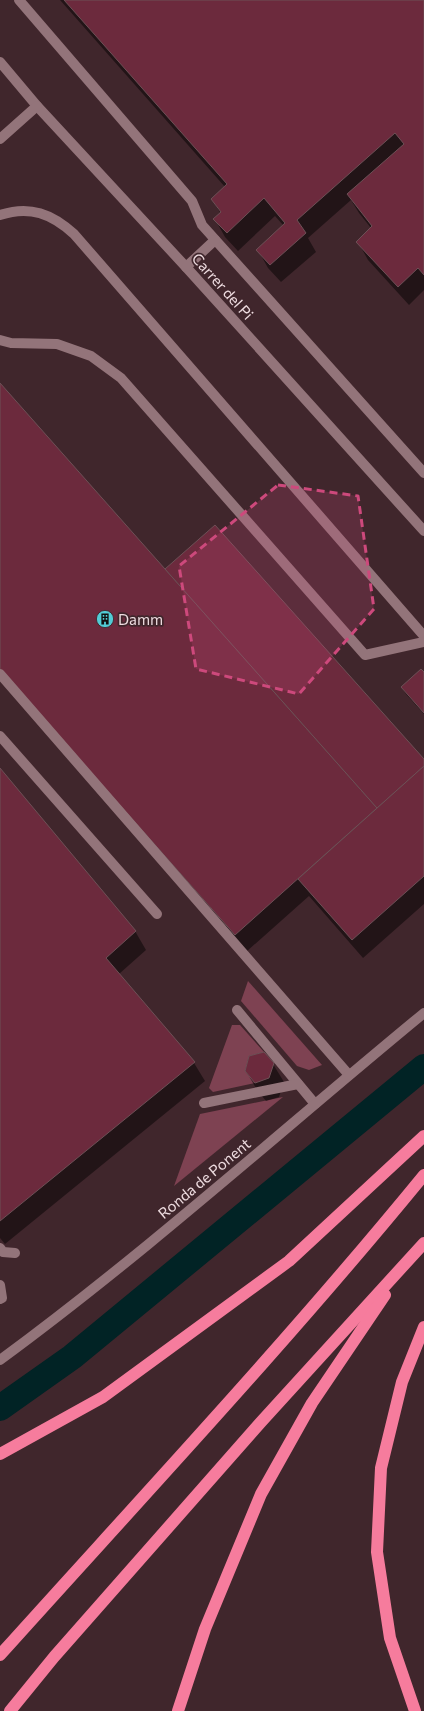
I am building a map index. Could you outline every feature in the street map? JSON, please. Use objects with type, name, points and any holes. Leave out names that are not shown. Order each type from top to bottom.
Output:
[{"type":"highway","points":[[0,1454],[103,1397],[289,1261],[424,1136]]},
{"type":"highway","points":[[0,1655],[284,1340],[366,1246],[424,1175]]},
{"type":"highway","points":[[10,1711],[54,1657],[261,1422],[424,1243]]},
{"type":"highway","points":[[178,1711],[205,1629],[261,1494],[312,1403],[408,1260]]},
{"type":"highway","points":[[415,1711],[390,1638],[377,1552],[381,1468],[402,1382],[424,1327]]},
{"type":"street","points":[[19,0],[192,202],[202,225],[424,473]]},
{"type":"street","name":"Carrer del Pi","points":[[0,62],[37,106],[186,267],[424,531]]},
{"type":"street","points":[[0,139],[37,106]]},
{"type":"street","points":[[0,215],[16,211],[32,211],[43,214],[62,223],[74,234],[424,636]]},
{"type":"street","points":[[186,267],[215,240]]},
{"type":"street","points":[[0,340],[11,343],[57,344],[91,356],[121,378],[365,655],[424,642]]},
{"type":"street","points":[[0,674],[349,1075]]},
{"type":"street","points":[[0,736],[158,914]]},
{"type":"street","points":[[238,1010],[315,1104]]},
{"type":"street","name":"Ronda de Ponent","points":[[0,1360],[36,1334],[195,1206],[424,1013]]},
{"type":"street","points":[[204,1103],[298,1084]]},
{"type":"street","points":[[0,1248],[3,1252],[14,1253]]},
{"type":"street","points":[[0,1285],[2,1298],[0,1299]]},
{"type":"highlighted area","points":[[278,485],[358,496],[374,609],[299,694],[196,669],[179,566]]},
{"type":"shaded area","points":[[248,981],[322,1065],[309,1070],[297,1066],[241,1001]]},
{"type":"shaded area","points":[[232,1025],[240,1025],[264,1052],[249,1056],[245,1071],[255,1083],[213,1092],[209,1088]]},
{"type":"shaded area","points":[[283,1097],[174,1186],[200,1114]]},
{"type":"building","points":[[64,0],[424,0],[424,275],[418,268],[398,287],[356,242],[372,226],[347,194],[404,144],[395,133],[297,220],[306,233],[270,265],[256,250],[285,223],[264,198],[227,233],[213,219],[221,212],[211,199],[227,184]]},
{"type":"building","name":"Damm","points":[[0,383],[377,808],[235,935],[0,670]]},
{"type":"building","points":[[215,525],[424,759],[424,766],[377,808],[165,569]]},
{"type":"building","points":[[421,669],[424,672],[424,713],[401,687]]},
{"type":"building","points":[[424,766],[424,876],[352,940],[298,879]]},
{"type":"building","points":[[0,768],[136,931],[106,958],[195,1062],[0,1221]]},
{"type":"building","points":[[264,1052],[274,1063],[269,1078],[255,1083],[245,1071],[249,1056]]},
{"type":"waterway","points":[[0,1408],[72,1357],[424,1067]]},
{"type":"place","name":"Damm","points":[[105,619]]}]
